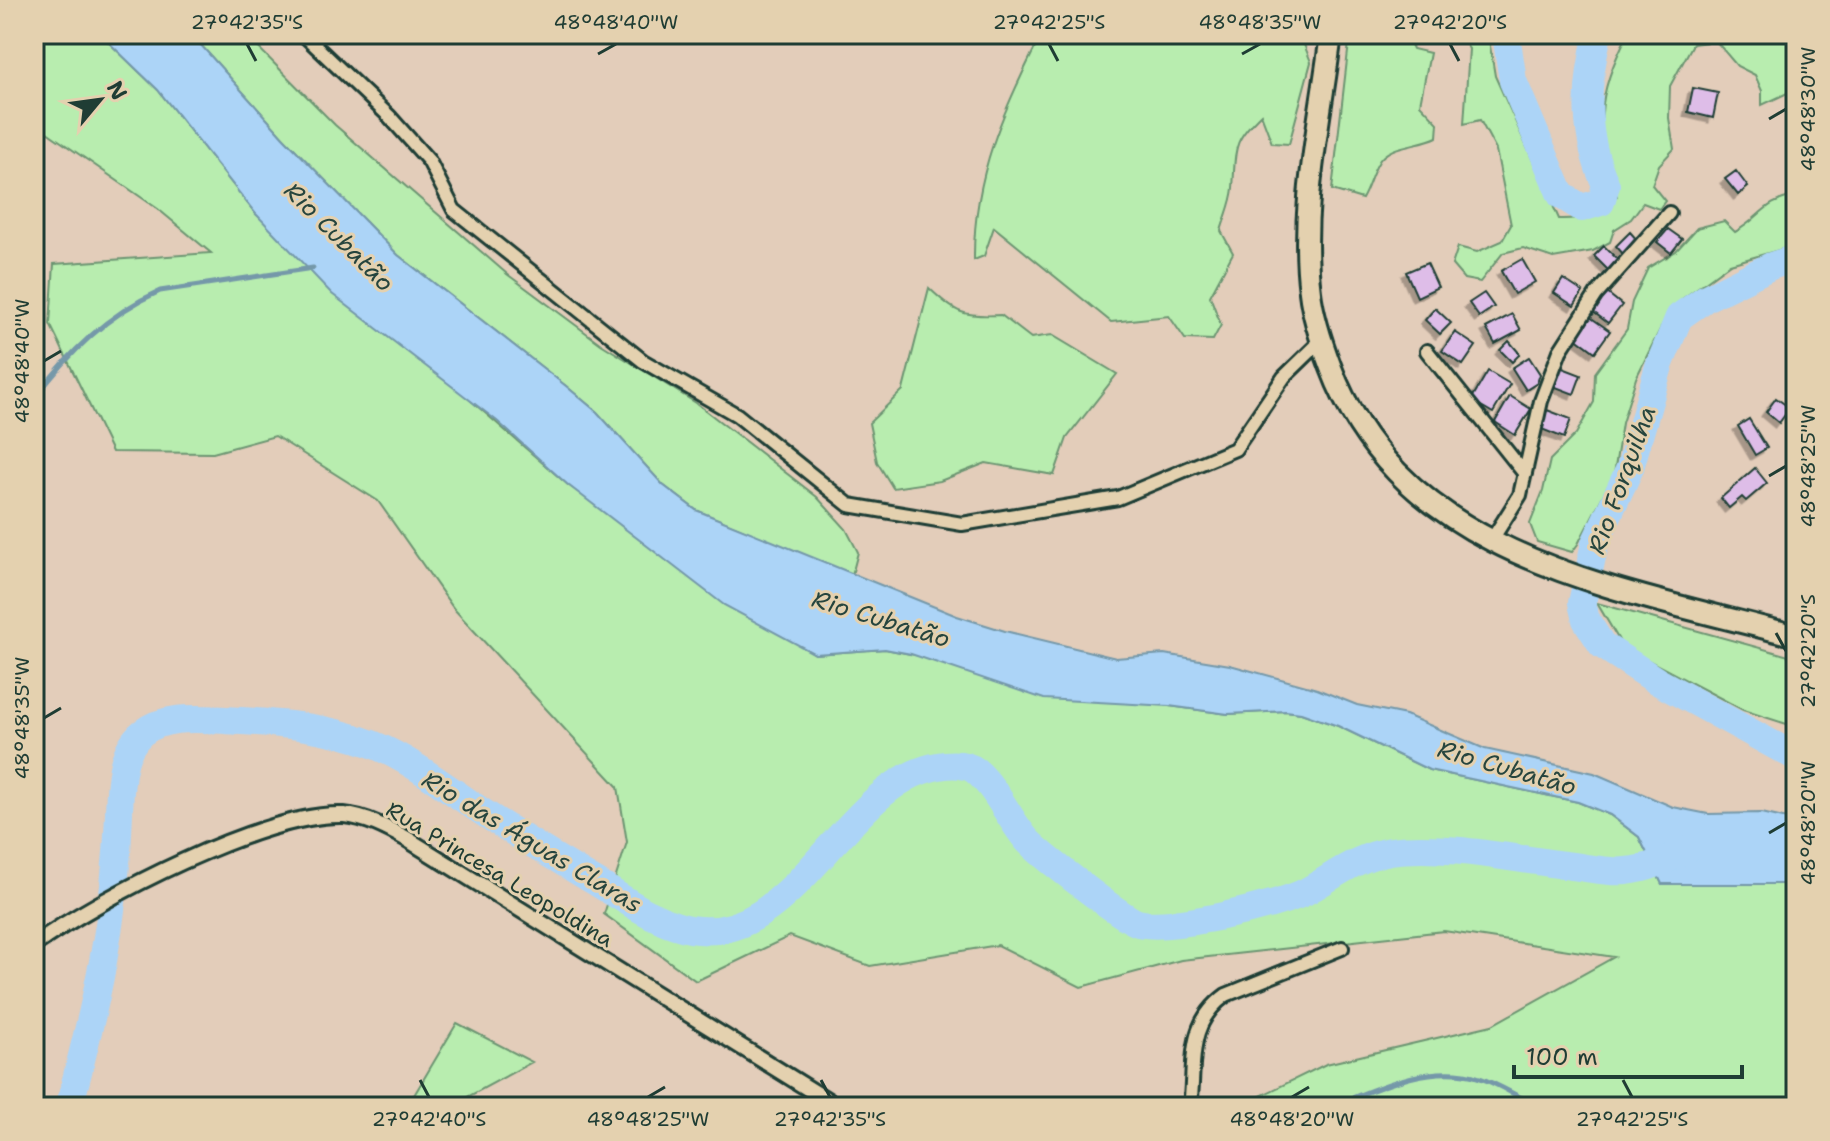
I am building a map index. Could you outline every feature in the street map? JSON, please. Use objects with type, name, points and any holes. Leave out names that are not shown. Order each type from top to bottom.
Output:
[{"type":"highway","points":[[1331,34],[1308,245],[1310,293],[1321,341],[1339,389],[1364,435],[1397,473],[1447,516],[1517,554],[1582,578],[1796,636]]},
{"type":"street","points":[[303,34],[389,116],[429,161],[454,210],[643,361],[737,415],[849,505],[962,524],[1118,498],[1235,449],[1284,377],[1321,341]]},
{"type":"street","points":[[1491,541],[1520,495],[1541,401],[1560,351],[1596,295],[1669,213]]},
{"type":"street","points":[[1427,351],[1525,474]]},
{"type":"street","name":"Rua Princesa Leopoldina","points":[[34,945],[133,887],[277,825],[328,816],[360,818],[407,839],[838,1107]]},
{"type":"street","points":[[1190,1107],[1195,1032],[1215,1003],[1226,995],[1342,948]]},
{"type":"green space","points":[[34,34],[100,34],[158,90],[256,214],[568,485],[815,654],[885,649],[1169,706],[1228,714],[1301,713],[1338,726],[1429,770],[1578,802],[1610,815],[1639,837],[1662,884],[1796,884],[1796,1107],[1238,1107],[1326,1064],[1492,1025],[1614,957],[1444,931],[1181,960],[1081,987],[998,945],[870,966],[790,936],[696,981],[604,914],[627,842],[618,787],[454,609],[378,501],[275,436],[213,453],[112,452],[50,324],[54,264],[211,253],[158,209],[34,123]]},
{"type":"green space","points":[[191,34],[245,34],[335,125],[507,274],[601,344],[696,403],[817,497],[846,529],[858,552],[852,575],[696,510],[663,485],[597,412],[398,255],[283,137]]},
{"type":"green space","points":[[1042,34],[1306,34],[1303,42],[1311,62],[1289,144],[1272,143],[1261,114],[1244,132],[1237,147],[1230,204],[1221,231],[1233,253],[1210,296],[1221,325],[1213,340],[1185,339],[1169,316],[1111,322],[994,227],[984,256],[974,260],[979,200],[993,143]]},
{"type":"green space","points":[[1350,34],[1406,34],[1413,49],[1430,53],[1420,104],[1438,123],[1437,137],[1396,149],[1382,157],[1362,199],[1332,190]]},
{"type":"green space","points":[[1459,34],[1488,34],[1495,76],[1559,219],[1590,214],[1617,196],[1605,152],[1602,114],[1609,76],[1628,34],[1796,34],[1796,89],[1762,105],[1762,91],[1755,75],[1737,66],[1716,41],[1693,44],[1670,86],[1669,118],[1674,149],[1659,165],[1652,185],[1665,201],[1659,209],[1643,203],[1631,219],[1614,230],[1610,242],[1593,251],[1553,258],[1523,248],[1503,253],[1480,282],[1464,279],[1452,265],[1458,247],[1477,252],[1502,241],[1511,225],[1496,150],[1480,120],[1464,124],[1469,49]]},
{"type":"green space","points":[[1796,196],[1796,245],[1730,264],[1682,299],[1666,317],[1636,378],[1622,423],[1614,474],[1578,544],[1572,552],[1537,542],[1530,524],[1543,491],[1550,460],[1576,434],[1594,402],[1595,373],[1627,329],[1632,302],[1648,268],[1676,251],[1697,228],[1724,221],[1735,232],[1769,206]]},
{"type":"green space","points":[[929,288],[961,312],[1001,315],[1031,338],[1052,335],[1117,374],[1067,438],[1054,475],[986,463],[940,481],[893,488],[877,462],[869,423],[903,390]]},
{"type":"green space","points":[[1597,603],[1796,658],[1796,727],[1743,710],[1623,647]]},
{"type":"green space","points":[[457,1023],[532,1062],[449,1107],[407,1107]]},
{"type":"water","name":"Rio Cubatão","points":[[100,34],[191,34],[283,137],[398,255],[597,412],[663,485],[696,510],[957,616],[1005,631],[1116,658],[1164,654],[1230,665],[1317,689],[1357,705],[1406,715],[1485,749],[1594,773],[1673,807],[1708,814],[1762,813],[1796,821],[1796,884],[1662,884],[1639,837],[1610,815],[1578,802],[1429,770],[1338,726],[1301,713],[1228,714],[1169,706],[1044,699],[911,654],[885,649],[815,654],[724,605],[568,485],[497,421],[332,294],[256,214],[158,90]]},
{"type":"building","points":[[1693,88],[1718,93],[1713,118],[1688,112]]},
{"type":"building","points":[[1736,171],[1748,187],[1738,195],[1725,179]]},
{"type":"building","points":[[1668,229],[1682,239],[1671,253],[1657,242]]},
{"type":"building","points":[[1630,232],[1638,241],[1624,255],[1616,246]]},
{"type":"building","points":[[1604,246],[1619,261],[1609,271],[1594,256]]},
{"type":"building","points":[[1522,259],[1535,282],[1514,294],[1501,271]]},
{"type":"building","points":[[1427,263],[1438,287],[1417,297],[1406,272]]},
{"type":"building","points":[[1563,279],[1583,292],[1574,306],[1554,293]]},
{"type":"building","points":[[1606,292],[1622,305],[1608,323],[1592,311]]},
{"type":"building","points":[[1484,293],[1494,307],[1479,317],[1469,303]]},
{"type":"building","points":[[1435,308],[1451,323],[1440,334],[1425,320]]},
{"type":"building","points":[[1512,314],[1521,330],[1495,344],[1486,328]]},
{"type":"building","points":[[1590,317],[1610,331],[1595,352],[1575,337]]},
{"type":"building","points":[[1455,332],[1476,346],[1463,365],[1442,351]]},
{"type":"building","points":[[1509,341],[1520,354],[1512,362],[1500,350]]},
{"type":"building","points":[[1529,357],[1540,374],[1537,383],[1526,390],[1512,368]]},
{"type":"building","points":[[1560,367],[1581,375],[1574,394],[1553,386]]},
{"type":"building","points":[[1488,371],[1510,384],[1493,413],[1471,400]]},
{"type":"building","points":[[1510,396],[1531,409],[1515,435],[1495,422]]},
{"type":"building","points":[[1776,398],[1790,408],[1779,423],[1766,412]]},
{"type":"building","points":[[1547,410],[1571,419],[1564,438],[1539,428]]},
{"type":"building","points":[[1749,419],[1767,448],[1755,455],[1738,426]]},
{"type":"building","points":[[1755,468],[1767,483],[1746,501],[1742,497],[1729,508],[1721,498]]},
{"type":"waterway","name":"Rio Forquilha","points":[[1506,34],[1513,81],[1561,195],[1582,208],[1601,202],[1606,185],[1593,148],[1588,111],[1598,34]]},
{"type":"waterway","name":"Rio Forquilha","points":[[1796,258],[1771,266],[1706,298],[1679,317],[1659,366],[1630,468],[1595,543],[1582,603],[1586,620],[1602,645],[1657,681],[1796,757]]},
{"type":"waterway","points":[[34,399],[90,336],[123,311],[160,291],[313,268]]},
{"type":"waterway","name":"Rio das Águas Claras","points":[[69,1107],[96,997],[109,926],[125,759],[142,733],[160,723],[182,719],[299,726],[372,744],[414,766],[510,830],[646,912],[675,925],[716,930],[752,918],[785,895],[875,800],[908,777],[945,765],[961,765],[976,771],[1035,847],[1130,919],[1153,925],[1197,921],[1291,898],[1357,862],[1391,851],[1457,851],[1619,871],[1649,866],[1686,850]]},
{"type":"waterway","points":[[1331,1107],[1404,1079],[1443,1073],[1480,1078],[1541,1107]]}]
